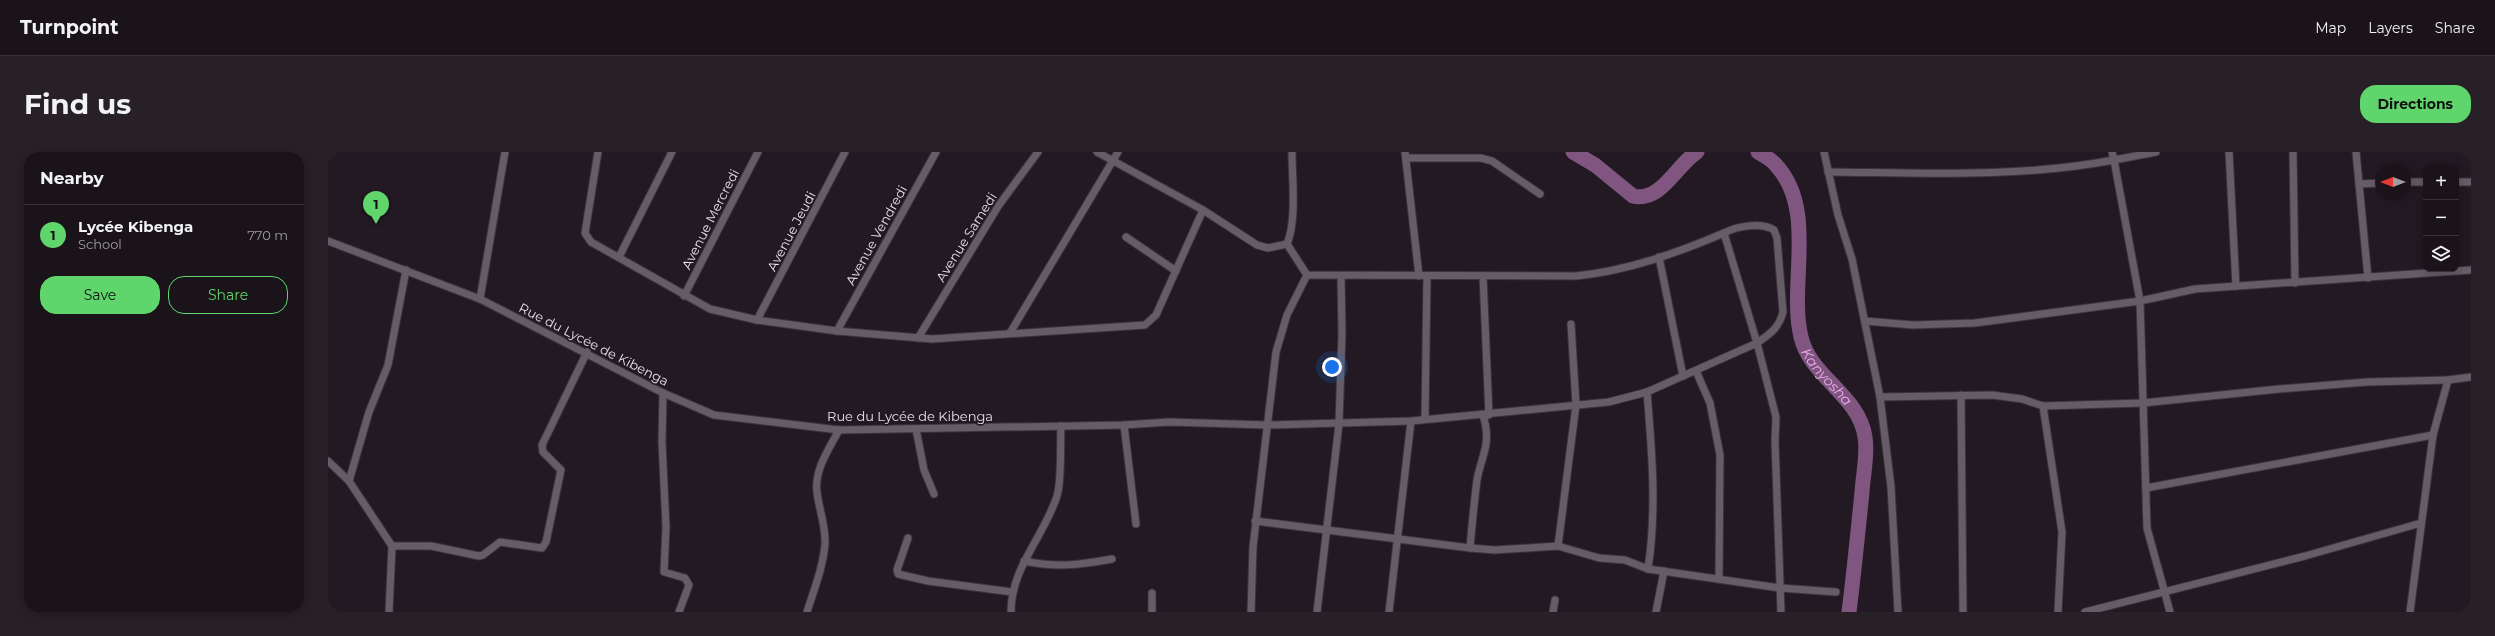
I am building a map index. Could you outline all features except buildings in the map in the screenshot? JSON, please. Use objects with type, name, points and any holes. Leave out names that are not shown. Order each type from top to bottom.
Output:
[{"type":"street","points":[[480,299],[505,152]]},
{"type":"street","points":[[598,152],[585,233],[591,242],[684,296],[722,313],[757,320],[837,331],[918,338],[1145,325],[1156,315],[1203,210]]},
{"type":"street","points":[[619,257],[672,152]]},
{"type":"street","name":"Avenue Mercredi","points":[[684,296],[758,152]]},
{"type":"street","name":"Avenue Jeudi","points":[[757,320],[845,152]]},
{"type":"street","name":"Avenue Vendredi","points":[[837,331],[936,152]]},
{"type":"street","name":"Avenue Samedi","points":[[918,338],[999,205],[1038,152]]},
{"type":"street","points":[[1097,152],[1112,162],[1203,210],[1257,246],[1268,248],[1287,244]]},
{"type":"street","points":[[1010,333],[1118,152]]},
{"type":"street","points":[[1287,244],[1290,236],[1292,221],[1292,152]]},
{"type":"street","points":[[1824,152],[1838,215],[1852,259],[1880,397],[1891,487],[1898,612]]},
{"type":"street","points":[[1828,172],[1944,173],[2034,171],[2073,168],[2113,156],[2156,152]]},
{"type":"street","points":[[2229,152],[2236,286]]},
{"type":"street","points":[[2293,152],[2295,283]]},
{"type":"street","points":[[2356,152],[2368,278]]},
{"type":"street","points":[[1418,276],[1406,155],[1481,158],[1492,160],[1540,194]]},
{"type":"street","points":[[2113,156],[2140,301],[2147,528],[2170,612]]},
{"type":"street","points":[[2411,182],[2423,182]]},
{"type":"street","points":[[2459,182],[2471,182]]},
{"type":"street","points":[[2359,184],[2375,183]]},
{"type":"street","name":"Rue du Lycée de Kibenga","points":[[328,241],[480,299],[587,352],[663,393],[705,412],[725,417],[839,430],[1124,425],[1169,422],[1267,425],[1339,424],[1411,421],[1486,415],[1609,402],[1647,392],[1757,343],[1772,332],[1780,323],[1783,312],[1774,230],[1763,227],[1734,227],[1724,233]]},
{"type":"street","points":[[1307,274],[1342,276],[1576,276],[1598,274],[1659,257],[1724,233],[1757,343],[1776,417],[1775,441],[1781,612]]},
{"type":"street","points":[[1126,237],[1176,271]]},
{"type":"street","points":[[1287,244],[1307,274]]},
{"type":"street","points":[[1659,257],[1683,376]]},
{"type":"street","points":[[349,481],[369,412],[388,365],[406,270]]},
{"type":"street","points":[[2459,270],[2471,270]]},
{"type":"street","points":[[1865,321],[1913,325],[1975,323],[2140,301],[2195,289],[2368,278],[2426,272]]},
{"type":"street","points":[[1251,612],[1251,569],[1255,521],[1276,352],[1287,315],[1307,274]]},
{"type":"street","points":[[1317,612],[1328,530],[1339,424],[1342,276]]},
{"type":"street","points":[[1426,419],[1427,276]]},
{"type":"street","points":[[1470,548],[1478,479],[1487,447],[1483,276]]},
{"type":"street","points":[[1558,546],[1576,405],[1571,324]]},
{"type":"street","points":[[392,546],[431,546],[479,556],[483,555],[500,542],[542,548],[546,542],[561,470],[543,452],[542,445],[587,352]]},
{"type":"street","points":[[1696,370],[1710,404],[1720,455],[1719,579]]},
{"type":"street","points":[[1880,397],[1961,395],[1999,396],[2022,399],[2043,406],[2143,403],[2308,386],[2368,382],[2448,380],[2471,377]]},
{"type":"street","points":[[2410,612],[2433,435],[2448,380]]},
{"type":"street","points":[[1647,392],[1652,448],[1653,494],[1653,533],[1648,569]]},
{"type":"street","points":[[663,393],[662,442],[666,527],[664,572],[685,578],[689,585],[679,612]]},
{"type":"street","points":[[1961,395],[1964,612]]},
{"type":"street","points":[[2043,406],[2062,532],[2058,612]]},
{"type":"street","points":[[1389,612],[1411,421]]},
{"type":"street","points":[[1124,425],[1136,524]]},
{"type":"street","points":[[1012,612],[1012,592],[1024,560],[1057,497],[1061,426]]},
{"type":"street","points":[[916,428],[924,470],[934,494]]},
{"type":"street","points":[[807,612],[825,545],[825,530],[817,493],[818,473],[839,430]]},
{"type":"street","points":[[2146,488],[2433,435]]},
{"type":"street","points":[[328,461],[349,481],[392,546],[389,612]]},
{"type":"street","points":[[1255,521],[1470,548],[1495,550],[1558,546],[1599,558],[1625,560],[1648,569],[1780,588],[1836,592]]},
{"type":"street","points":[[2085,612],[2421,523]]},
{"type":"street","points":[[908,538],[897,570],[898,574],[1012,592]]},
{"type":"street","points":[[1024,560],[1054,567],[1068,567],[1112,559]]},
{"type":"street","points":[[1656,612],[1664,571]]},
{"type":"street","points":[[1152,593],[1152,612]]},
{"type":"street","points":[[1553,612],[1555,600]]},
{"type":"waterway","name":"Kanyosha","points":[[1573,152],[1595,165],[1633,196],[1643,197],[1652,194],[1660,188],[1697,152]]},
{"type":"waterway","name":"Kanyosha","points":[[1758,152],[1775,164],[1788,182],[1795,203],[1799,225],[1798,316],[1801,337],[1806,351],[1814,364],[1854,409],[1861,422],[1865,437],[1865,464],[1849,612]]},
{"type":"place","name":"Lycée Kibenga","points":[[376,224]]}]
